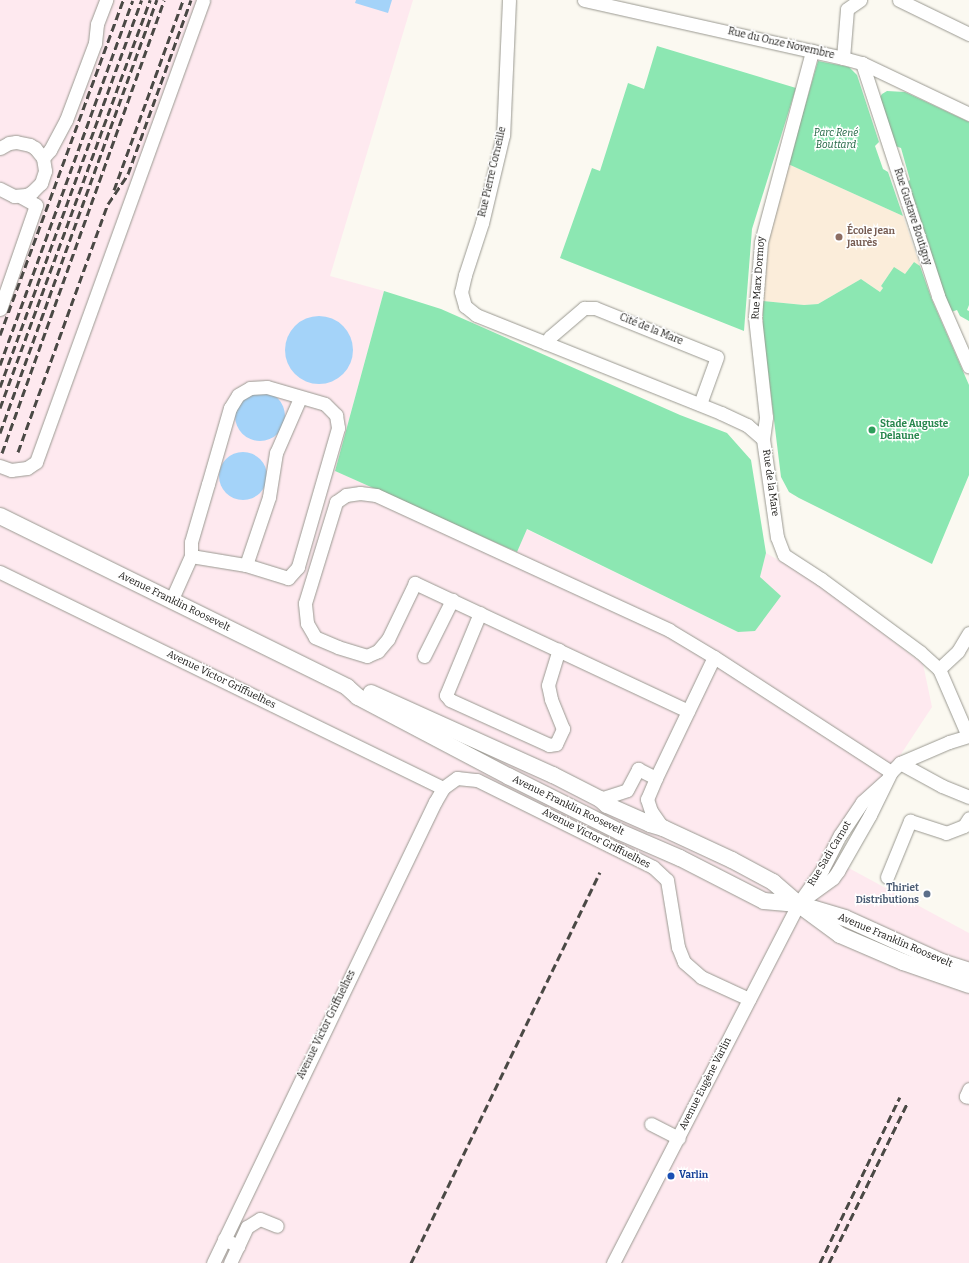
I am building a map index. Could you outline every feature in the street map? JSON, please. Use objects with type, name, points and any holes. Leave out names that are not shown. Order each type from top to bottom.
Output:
[{"type":"main road","name":"Avenue Franklin Roosevelt","points":[[0,516],[347,688],[358,697],[488,766],[620,832],[680,858],[764,901],[798,904],[845,918],[942,962],[969,971]]},
{"type":"main road","name":"Avenue Franklin Roosevelt","points":[[347,688],[362,689],[435,720],[553,775],[600,799],[607,805],[650,824],[663,828],[732,860],[773,882],[798,904],[840,935],[903,962],[969,985]]},
{"type":"street","points":[[43,158],[50,150],[66,120],[95,43],[97,24],[106,0]]},
{"type":"street","points":[[0,466],[12,470],[27,468],[36,462],[203,0]]},
{"type":"street","name":"Rue Pierre Corneille","points":[[461,292],[482,223],[503,135],[508,0]]},
{"type":"street","name":"Rue du Onze Novembre","points":[[584,0],[843,58],[862,64],[969,114]]},
{"type":"street","points":[[843,58],[845,5],[860,0]]},
{"type":"street","points":[[899,0],[969,34]]},
{"type":"street","name":"Rue Marx Dormoy","points":[[763,439],[766,416],[755,317],[761,242],[812,51]]},
{"type":"street","name":"Rue Gustave Boutigny","points":[[862,64],[938,296],[969,367]]},
{"type":"street","points":[[0,148],[10,143],[24,142],[35,148],[43,158],[45,171],[41,183],[32,192],[20,196]]},
{"type":"street","points":[[0,309],[36,205],[20,196],[8,194],[1,190]]},
{"type":"street","name":"Rue de la Mare","points":[[461,292],[465,306],[476,315],[700,404],[747,425],[763,439],[777,537],[784,555],[821,579],[920,652],[939,669],[968,736]]},
{"type":"street","name":"Cité de la Mare","points":[[546,343],[550,337],[584,308],[595,308],[717,357],[700,404]]},
{"type":"street","points":[[171,601],[191,556],[191,542],[230,408],[238,395],[250,388],[267,387],[300,398],[325,404],[336,415],[338,428],[298,567],[288,578],[246,565],[191,556]]},
{"type":"street","points":[[246,565],[269,497],[276,453],[300,398]]},
{"type":"street","points":[[688,711],[415,583],[388,639],[378,651],[367,656],[338,648],[315,637],[306,622],[304,603],[336,502],[346,495],[360,493],[376,495],[669,630],[714,656],[888,777]]},
{"type":"street","name":"Avenue Victor Griffuelhes","points":[[0,572],[443,788]]},
{"type":"street","points":[[424,656],[452,600]]},
{"type":"street","points":[[480,613],[446,695],[450,700],[549,745],[556,744],[563,729],[551,699],[548,685],[559,650]]},
{"type":"street","points":[[939,669],[958,651],[969,633]]},
{"type":"street","points":[[663,828],[651,811],[647,799],[714,656]]},
{"type":"street","name":"Rue Sadi Carnot","points":[[798,904],[833,878],[870,815],[888,777],[900,763],[949,742],[968,736]]},
{"type":"street","points":[[900,763],[942,786],[969,797]]},
{"type":"street","points":[[600,799],[627,790],[638,769],[656,778]]},
{"type":"street","name":"Avenue Victor Griffuelhes","points":[[212,1263],[443,788],[457,778],[477,780],[653,867],[667,880],[678,947],[684,962],[701,977],[749,999]]},
{"type":"street","points":[[887,877],[910,821],[946,833],[964,826],[969,818]]},
{"type":"street","name":"Avenue Eugène Varlin","points":[[613,1263],[679,1138],[798,904]]},
{"type":"street","points":[[969,1089],[966,1096],[969,1097]]},
{"type":"street","points":[[651,1124],[679,1138]]},
{"type":"street","points":[[230,1263],[247,1227],[260,1219],[277,1226]]},
{"type":"street","points":[[224,1239],[238,1246]]},
{"type":"shaded area","points":[[0,0],[413,0],[330,276],[384,291],[335,471],[516,552],[526,529],[738,632],[760,577],[766,553],[816,582],[923,664],[932,707],[832,859],[969,933],[969,1263],[0,1263]]},
{"type":"shaded area","name":"École Jean Jaurès","points":[[788,164],[903,216],[920,266],[914,262],[905,274],[891,272],[881,286],[883,288],[880,292],[861,279],[818,304],[804,305],[763,301],[768,239]]},
{"type":"green space","points":[[657,46],[796,88],[752,229],[744,331],[560,258],[592,168],[600,171],[628,83],[644,89]]},
{"type":"green space","name":"Parc René Bouttard","points":[[818,61],[849,67],[857,75],[879,142],[875,146],[883,169],[888,172],[903,216],[788,164]]},
{"type":"green space","points":[[887,91],[905,92],[969,122],[969,305],[967,310],[969,311],[969,321],[960,316],[957,310],[951,312],[936,270],[906,183],[910,180],[901,148],[895,146],[879,99],[882,94]]},
{"type":"green space","name":"Stade Auguste Delaune","points":[[914,262],[920,266],[932,300],[969,385],[969,475],[932,564],[789,492],[781,477],[763,331],[763,301],[804,305],[818,304],[861,279],[880,292],[883,288],[881,286],[894,267],[905,274]]},
{"type":"green space","points":[[384,291],[441,309],[680,415],[727,433],[751,460],[766,553],[760,577],[781,596],[755,631],[738,632],[527,529],[517,552],[335,471]]},
{"type":"water","points":[[356,0],[392,0],[388,13],[355,3]]},
{"type":"water","points":[[319,316],[332,319],[343,326],[350,337],[353,350],[350,363],[343,374],[332,381],[319,384],[306,381],[295,374],[288,363],[285,350],[288,337],[295,326],[306,319]]},
{"type":"water","points":[[260,391],[269,393],[280,402],[285,416],[283,425],[274,436],[260,441],[251,439],[240,430],[235,416],[237,407],[246,396]]},
{"type":"water","points":[[238,452],[248,452],[257,456],[263,462],[266,467],[266,485],[257,496],[248,500],[238,500],[229,496],[223,490],[219,481],[219,471],[223,462],[229,456]]},
{"type":"railway","points":[[0,335],[123,0]]},
{"type":"railway","points":[[0,365],[133,0]]},
{"type":"railway","points":[[0,387],[142,0]]},
{"type":"railway","points":[[0,408],[150,0]]},
{"type":"railway","points":[[0,433],[157,0]]},
{"type":"railway","points":[[2,453],[164,0]]},
{"type":"railway","points":[[114,190],[183,0]]},
{"type":"railway","points":[[18,452],[108,204],[128,174],[191,0]]},
{"type":"railway","points":[[411,1263],[600,872]]},
{"type":"railway","points":[[820,1263],[900,1097]]},
{"type":"railway","points":[[829,1263],[908,1102]]},
{"type":"place","name":"École Jean Jaurès","points":[[839,237]]},
{"type":"place","name":"Stade Auguste Delaune","points":[[872,430]]},
{"type":"place","name":"Thiriet Distributions","points":[[927,894]]},
{"type":"place","name":"Varlin","points":[[671,1176]]}]
